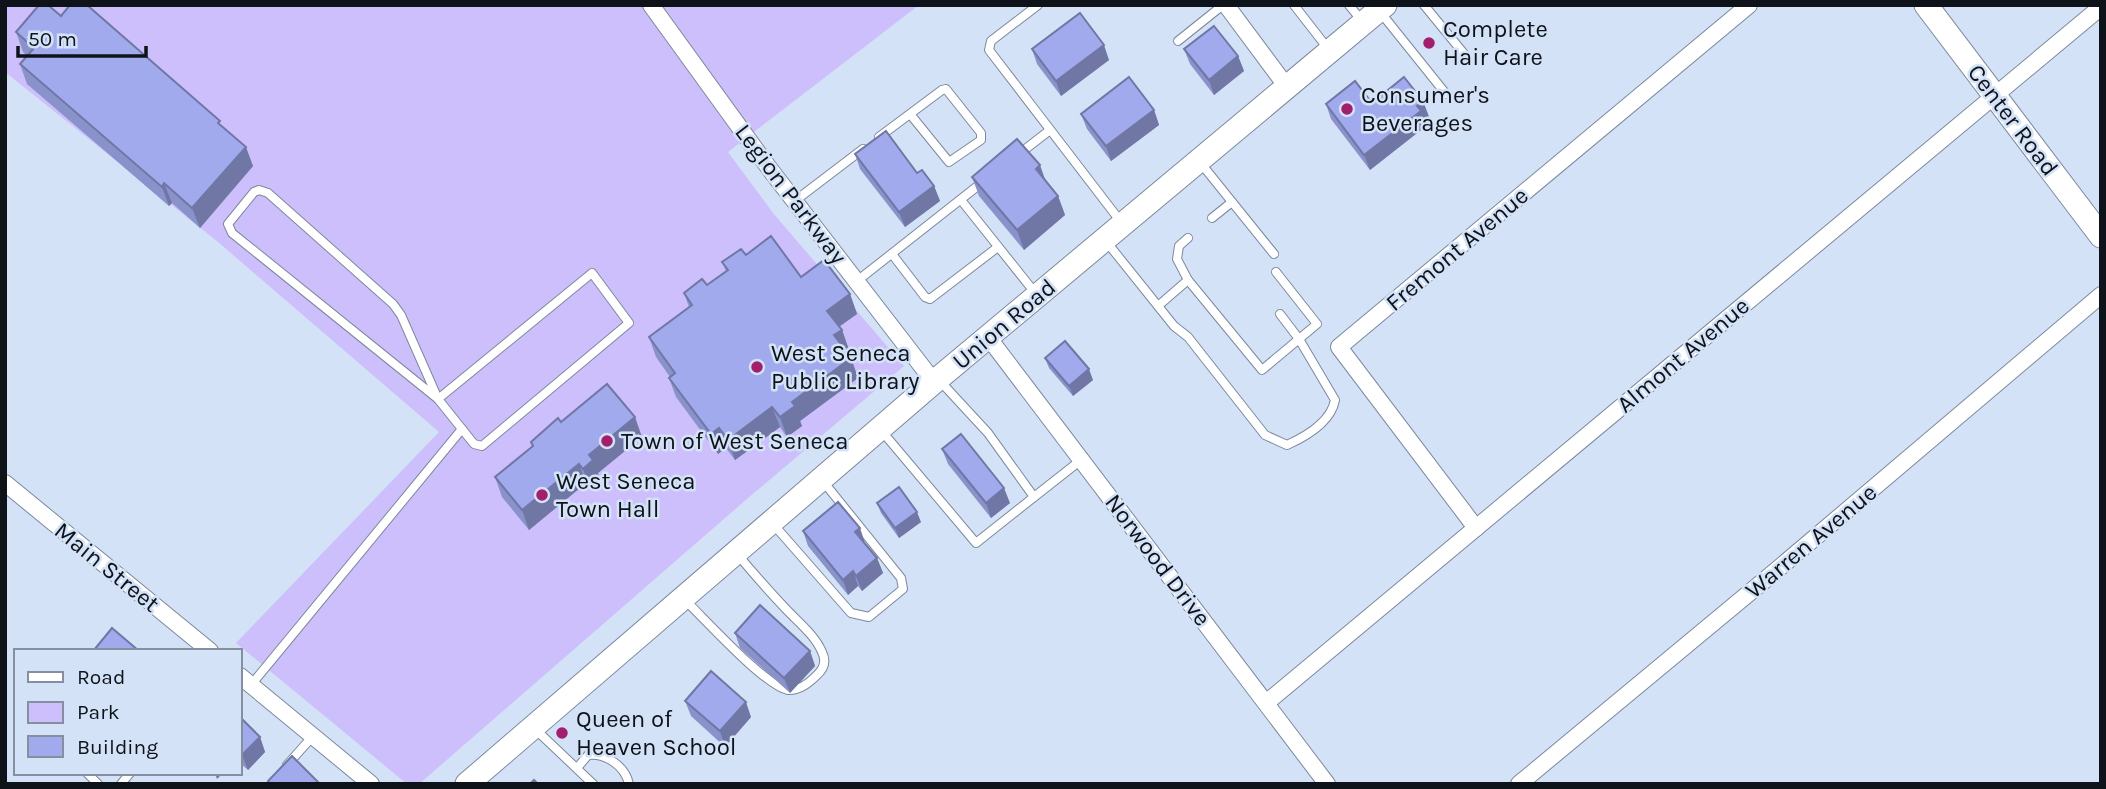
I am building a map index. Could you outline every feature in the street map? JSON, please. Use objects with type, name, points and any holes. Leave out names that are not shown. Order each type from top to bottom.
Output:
[{"type":"main road","name":"Center Road","points":[[1926,5],[2101,236]]},
{"type":"main road","name":"Union Road","points":[[467,784],[936,380],[1376,13]]},
{"type":"street","name":"Legion Parkway","points":[[651,5],[769,168],[936,380]]},
{"type":"street","points":[[1225,5],[1287,87]]},
{"type":"street","name":"Fremont Avenue","points":[[1476,528],[1339,347],[1749,5]]},
{"type":"street","name":"Almont Avenue","points":[[1266,703],[2101,7]]},
{"type":"street","name":"Warren Avenue","points":[[1519,784],[1782,566],[2101,295]]},
{"type":"street","name":"Norwood Drive","points":[[988,337],[1327,784]]},
{"type":"street","name":"Main Street","points":[[5,483],[208,649]]},
{"type":"street","points":[[245,680],[371,784]]},
{"type":"lane","points":[[1038,5],[991,41],[989,50],[1123,224]]},
{"type":"lane","points":[[1178,41],[1225,5]]},
{"type":"lane","points":[[1294,5],[1330,51]]},
{"type":"lane","points":[[1349,5],[1376,13],[1446,94]]},
{"type":"lane","points":[[1424,5],[1465,55]]},
{"type":"lane","points":[[796,200],[910,114],[946,89],[981,133],[981,139],[948,162],[910,114]]},
{"type":"lane","points":[[1010,161],[1050,130]]},
{"type":"lane","points":[[1199,161],[1273,254]]},
{"type":"lane","points":[[857,281],[990,176]]},
{"type":"lane","points":[[438,400],[393,304],[268,193],[254,191],[228,224],[232,233],[438,400],[474,444],[482,446],[629,323],[592,273],[438,400]]},
{"type":"lane","points":[[961,200],[1037,296]]},
{"type":"lane","points":[[1212,218],[1232,202]]},
{"type":"lane","points":[[1188,238],[1179,246],[1177,259],[1188,281],[1262,370],[1317,324],[1276,272]]},
{"type":"lane","points":[[1104,240],[1174,326],[1188,337],[1265,435],[1287,445],[1303,438],[1332,413],[1335,400],[1299,339],[1279,314]]},
{"type":"lane","points":[[892,254],[925,297],[930,299],[998,247]]},
{"type":"lane","points":[[1158,306],[1188,281]]},
{"type":"lane","points":[[936,380],[988,433],[1034,497]]},
{"type":"lane","points":[[245,680],[462,429]]},
{"type":"lane","points":[[880,429],[976,543],[1081,460]]},
{"type":"lane","points":[[772,523],[851,613],[869,617],[903,589],[901,578],[822,480]]},
{"type":"lane","points":[[684,598],[742,656],[778,686],[793,690],[817,676],[825,660],[822,652],[804,628],[736,553]]},
{"type":"lane","points":[[533,727],[593,784]]},
{"type":"lane","points":[[279,774],[313,736]]},
{"type":"lane","points":[[577,768],[588,755],[601,756],[620,768],[627,776],[629,784]]},
{"type":"green space","points":[[5,5],[919,5],[728,152],[773,213],[904,366],[419,784],[407,784],[236,643],[439,432],[218,242],[5,72]]},
{"type":"building","points":[[39,5],[48,5],[61,16],[70,5],[87,5],[246,147],[192,208],[164,183],[162,187],[20,64],[34,48],[16,32]]},
{"type":"building","points":[[1080,13],[1104,45],[1056,81],[1032,49]]},
{"type":"building","points":[[1214,26],[1238,56],[1209,80],[1184,49]]},
{"type":"building","points":[[1129,77],[1154,110],[1106,146],[1081,114]]},
{"type":"building","points":[[1404,77],[1423,101],[1417,106],[1421,111],[1364,155],[1326,104],[1355,81],[1372,103]]},
{"type":"building","points":[[886,131],[917,173],[922,170],[934,186],[899,212],[855,154]]},
{"type":"building","points":[[1017,139],[1040,165],[1036,169],[1058,196],[1017,230],[972,177]]},
{"type":"building","name":"West Seneca Public Library","points":[[771,236],[801,277],[824,260],[850,294],[827,311],[842,330],[834,335],[851,358],[792,402],[795,406],[780,417],[772,407],[728,440],[719,428],[711,434],[669,378],[675,373],[649,337],[692,305],[684,293],[702,279],[707,285],[728,270],[722,262],[741,249],[746,255]]},
{"type":"building","points":[[1065,341],[1089,369],[1069,386],[1045,358]]},
{"type":"building","points":[[607,384],[635,417],[589,455],[593,460],[583,469],[579,464],[522,510],[495,477],[533,446],[531,442],[558,418],[561,422]]},
{"type":"building","points":[[961,434],[1004,488],[986,503],[942,449]]},
{"type":"building","points":[[899,487],[917,512],[895,528],[877,503]]},
{"type":"building","points":[[838,502],[860,528],[855,532],[877,558],[856,576],[853,571],[843,580],[803,531]]},
{"type":"building","points":[[760,605],[810,651],[784,678],[735,633]]},
{"type":"building","points":[[112,628],[137,649],[95,649]]},
{"type":"building","points":[[711,671],[746,702],[720,731],[685,701]]},
{"type":"building","points":[[242,719],[260,737],[242,755]]},
{"type":"building","points":[[292,756],[320,784],[270,784],[268,781]]},
{"type":"place","name":"Complete Hair Care","points":[[1429,43]]},
{"type":"place","name":"Consumer's Beverages","points":[[1347,109]]},
{"type":"place","name":"West Seneca Public Library","points":[[757,367]]},
{"type":"place","name":"Town of West Seneca","points":[[607,441]]},
{"type":"place","name":"West Seneca Town Hall","points":[[542,495]]},
{"type":"place","name":"Queen of Heaven School","points":[[562,733]]}]
